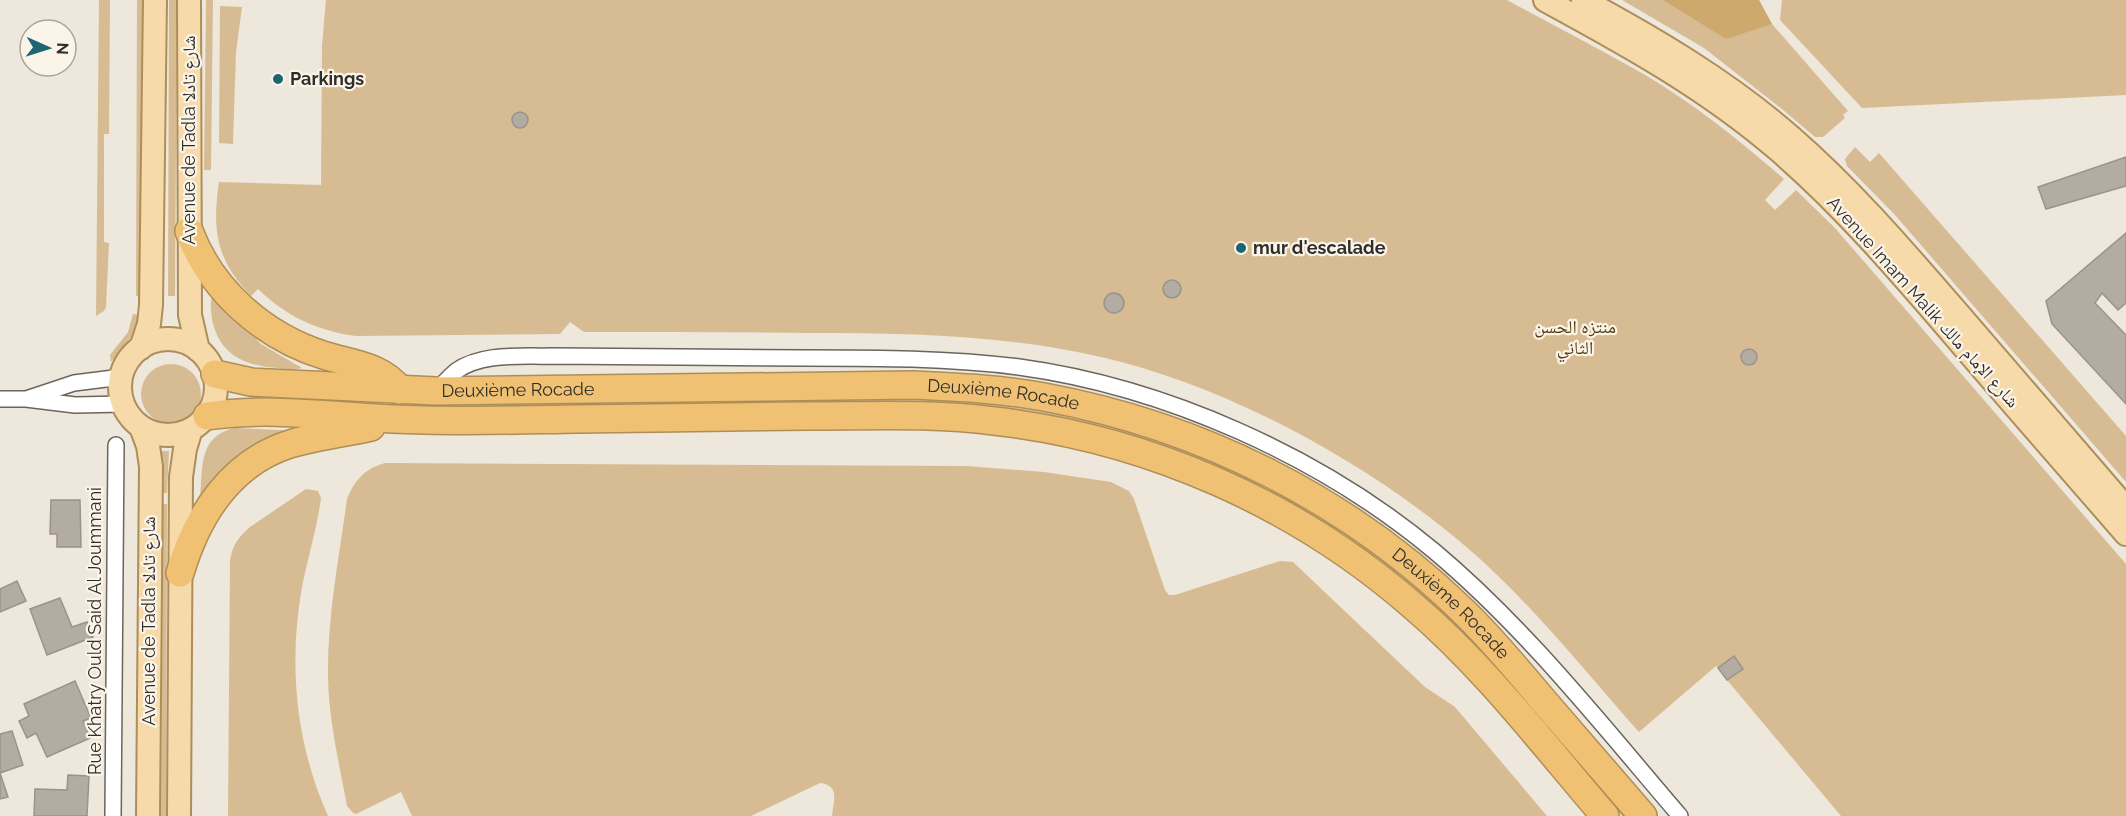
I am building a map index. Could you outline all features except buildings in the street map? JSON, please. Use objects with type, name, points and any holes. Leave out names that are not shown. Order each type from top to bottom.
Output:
[{"type":"highway","points":[[189,231],[195,247],[217,279],[254,320],[282,338],[321,355],[377,371],[392,379],[400,390]]},
{"type":"highway","name":"Deuxième Rocade","points":[[215,374],[251,382],[436,391],[913,385],[1000,391],[1074,403],[1127,416],[1239,458],[1288,482],[1362,528],[1397,554],[1455,603],[1493,641],[1643,816]]},
{"type":"highway","name":"Deuxième Rocade","points":[[199,422],[261,411],[392,419],[479,421],[913,415],[997,421],[1079,435],[1159,459],[1237,491],[1274,510],[1337,548],[1379,578],[1412,604],[1473,662],[1605,816]]},
{"type":"highway","points":[[180,573],[191,541],[211,504],[235,476],[254,460],[288,445],[365,428],[392,419]]},
{"type":"main road","name":"Avenue de Tadla شارع تادلا","points":[[141,348],[149,324],[151,305],[155,0]]},
{"type":"main road","name":"Avenue de Tadla شارع تادلا","points":[[189,0],[190,315],[198,350]]},
{"type":"main road","name":"Avenue Imam Malik شارع الإمام مالك","points":[[1545,0],[1630,46],[1691,84],[1749,126],[1805,174],[1875,244],[2126,534]]},
{"type":"main road","name":"Avenue Imam Malik شارع الإمام مالك","points":[[1583,0],[1643,32],[1704,70],[1762,113],[1819,161],[1886,231],[2126,508]]},
{"type":"main road","points":[[170,339],[185,342],[198,350],[210,363],[215,374],[216,396],[199,422],[175,435],[157,434],[141,426],[128,413],[122,395],[122,377],[132,356],[155,341],[170,339]]},
{"type":"main road","name":"Avenue de Tadla شارع تادلا","points":[[179,816],[181,468],[199,422]]},
{"type":"main road","name":"Avenue de Tadla شارع تادلا","points":[[141,426],[148,446],[151,467],[148,816]]},
{"type":"street","points":[[436,391],[456,372],[480,360],[493,358],[933,359],[1021,368],[1097,382],[1171,404],[1241,432],[1308,465],[1372,504],[1432,549],[1488,599],[1680,816]]},
{"type":"street","points":[[26,399],[74,383],[122,377]]},
{"type":"street","points":[[0,399],[26,399],[75,405],[124,404]]},
{"type":"street","name":"Rue Khatry Ould Said Al Joummani","points":[[113,816],[116,446]]},
{"type":"green space","points":[[99,0],[110,0],[109,134],[104,134],[104,242],[109,243],[106,307],[96,316]]},
{"type":"green space","points":[[137,0],[144,0],[143,296],[136,296]]},
{"type":"green space","points":[[169,0],[177,0],[175,296],[168,296]]},
{"type":"green space","points":[[206,0],[213,0],[211,170],[204,170]]},
{"type":"green space","name":"منتزه الحسن الثاني","points":[[326,0],[1507,0],[1640,72],[1678,96],[1715,122],[1784,179],[1765,200],[1775,210],[1796,190],[1835,228],[2126,564],[2126,816],[1841,816],[1727,680],[1743,669],[1734,656],[1718,668],[1716,666],[1639,732],[1511,588],[1464,545],[1425,514],[1339,456],[1293,430],[1197,387],[1149,370],[1065,350],[957,337],[847,333],[584,332],[570,322],[560,334],[356,336],[342,334],[303,321],[280,307],[258,289],[251,296],[239,283],[230,270],[219,244],[217,199],[219,182],[321,185],[322,45]]},
{"type":"green space","points":[[1622,0],[1759,0],[1772,24],[1848,111],[1843,115],[1845,118],[1823,137],[1815,137],[1704,48]]},
{"type":"green space","points":[[1782,0],[2126,0],[2126,95],[1862,108],[1780,20]]},
{"type":"green space","points":[[220,6],[242,7],[236,52],[233,144],[219,143]]},
{"type":"green space","points":[[1855,147],[1870,162],[1879,153],[2126,436],[2126,482],[1895,215],[1847,166],[1845,159]]},
{"type":"green space","points":[[212,296],[261,344],[302,368],[255,365],[227,350],[215,331],[211,313]]},
{"type":"green space","points":[[133,314],[140,315],[136,331],[111,362],[110,355],[128,332]]},
{"type":"green space","points":[[171,364],[188,369],[196,377],[201,394],[196,411],[188,419],[171,424],[154,419],[146,411],[141,394],[146,377],[154,369]]},
{"type":"green space","points":[[251,394],[400,405],[889,399],[963,402],[1034,411],[1104,425],[1172,446],[1238,472],[1302,505],[1362,544],[1420,590],[1475,639],[1629,816],[1622,816],[1487,660],[1410,587],[1064,419],[994,408],[424,409],[251,399]]},
{"type":"green space","points":[[235,428],[301,431],[200,498],[203,464],[208,445],[223,432]]},
{"type":"green space","points":[[162,451],[169,451],[167,493],[163,493]]},
{"type":"green space","points":[[385,463],[966,466],[1044,472],[1111,482],[1129,491],[1134,499],[1165,590],[1169,595],[1280,561],[1293,562],[1425,687],[1455,707],[1547,816],[832,816],[833,791],[827,784],[820,783],[751,816],[412,816],[401,792],[356,814],[347,806],[332,726],[328,678],[329,633],[347,499],[353,486],[362,476],[372,468]]},
{"type":"green space","points":[[306,489],[318,491],[321,498],[302,587],[296,645],[296,675],[302,733],[308,761],[328,816],[228,816],[230,561],[232,551],[239,538],[250,527]]},
{"type":"green space","points":[[163,504],[167,504],[166,816],[161,816]]},
{"type":"shaded area","points":[[1663,0],[1759,0],[1772,24],[1726,39]]},
{"type":"place","name":"Parkings","points":[[278,79]]},
{"type":"place","name":"mur d'escalade","points":[[1241,248]]}]
